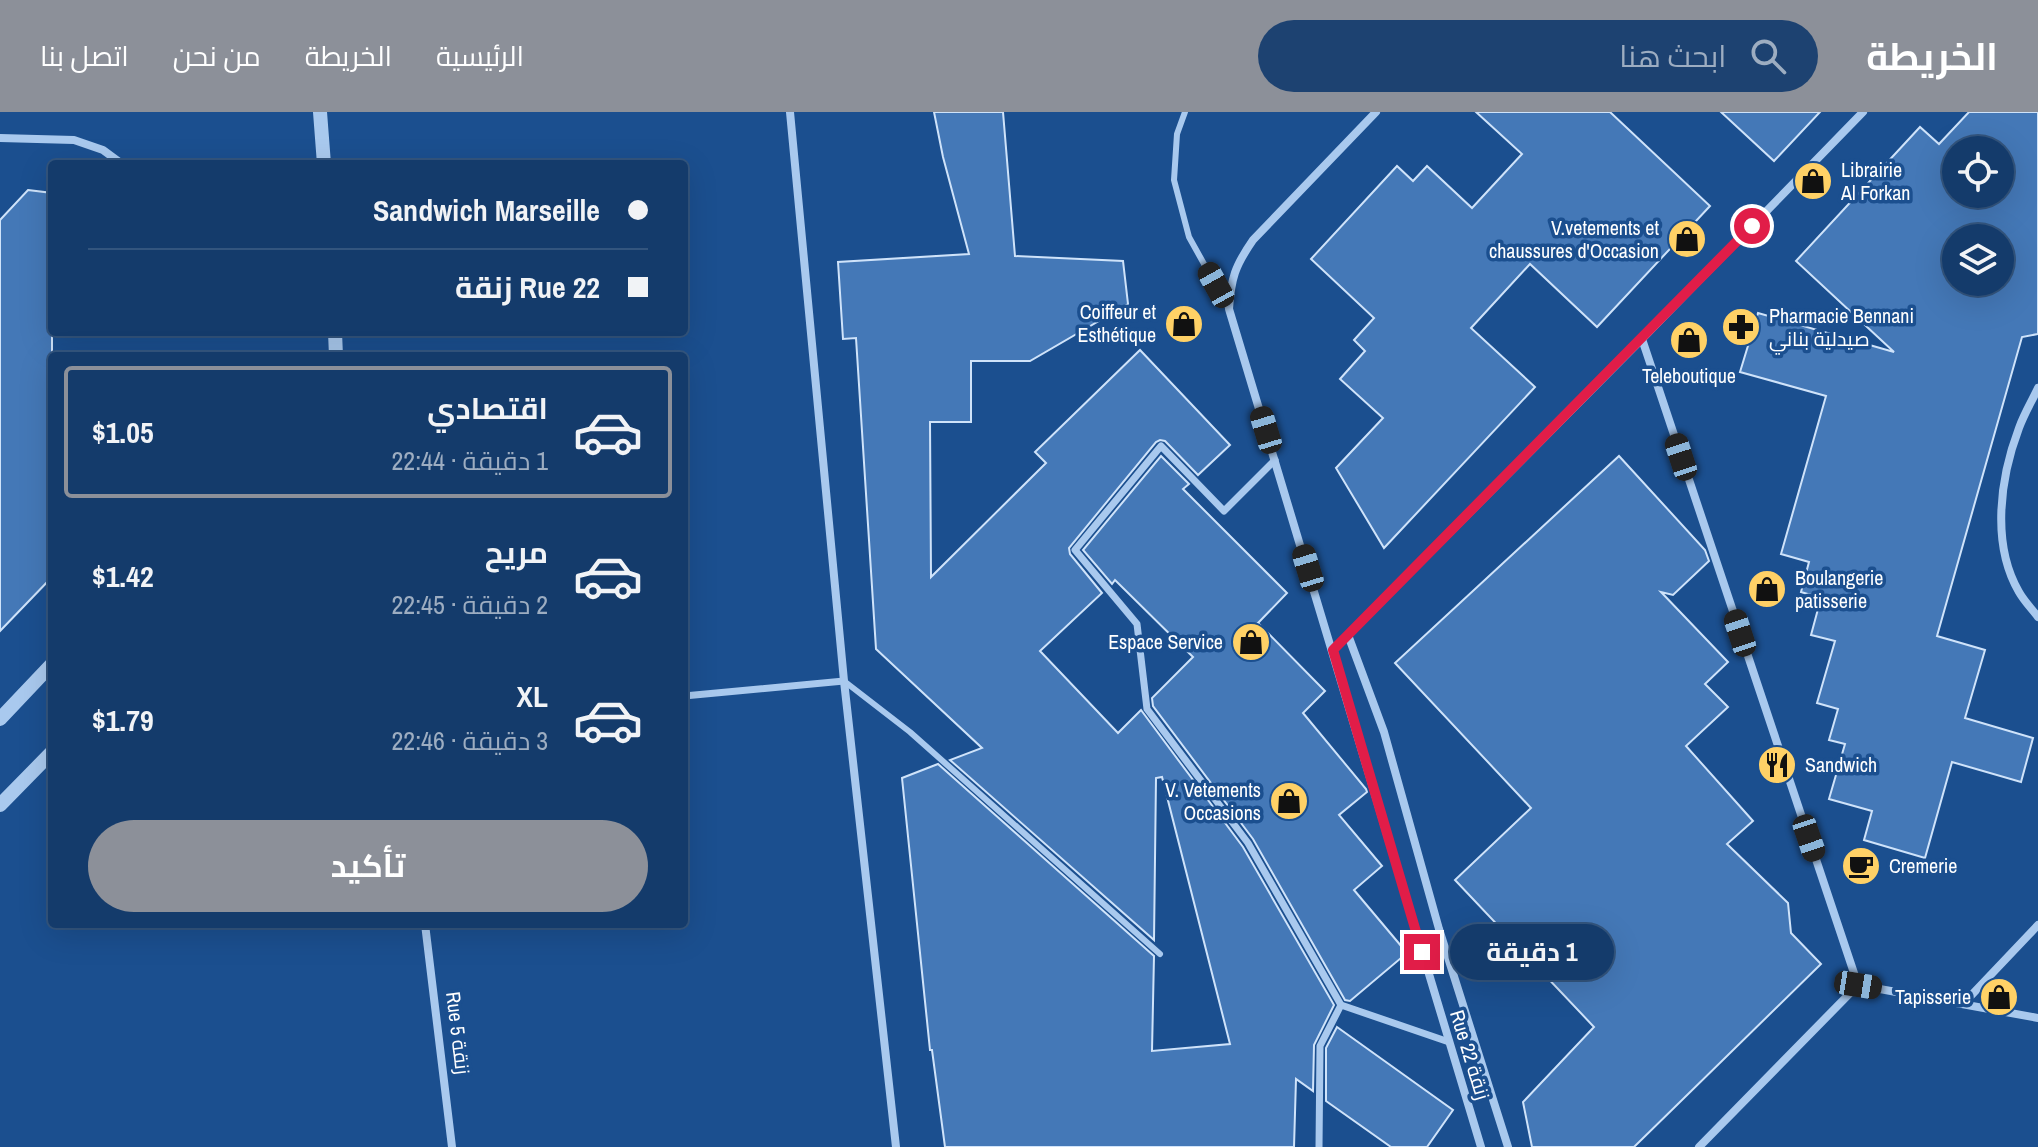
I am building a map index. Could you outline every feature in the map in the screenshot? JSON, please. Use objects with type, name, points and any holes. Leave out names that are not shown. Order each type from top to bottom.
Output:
[{"type":"street","points":[[320,112],[324,160]]},
{"type":"street","points":[[790,112],[844,681],[896,1147]]},
{"type":"street","name":"Rue 22 زنقة","points":[[1376,112],[1253,240],[1239,260],[1231,283],[1229,309],[1481,1147]]},
{"type":"street","points":[[1333,650],[1863,112]]},
{"type":"street","points":[[0,147],[4,138],[74,140],[103,150],[117,160]]},
{"type":"street","points":[[1642,339],[1858,985]]},
{"type":"street","points":[[2038,388],[2019,428],[2004,481],[2002,534],[2006,560],[2019,591],[2038,617]]},
{"type":"street","points":[[1275,460],[1224,511],[1161,446],[1075,550],[1137,624],[1147,709],[1248,843],[1341,1005],[1449,1042]]},
{"type":"street","points":[[1348,635],[1384,732],[1439,929],[1508,1147]]},
{"type":"street","points":[[0,719],[48,668]]},
{"type":"street","points":[[688,696],[844,681]]},
{"type":"street","points":[[0,805],[48,756]]},
{"type":"street","points":[[1964,1003],[2038,925]]},
{"type":"street","name":"Rue 5 زنقة","points":[[425,928],[452,1147]]},
{"type":"street","points":[[1858,985],[2038,1018]]},
{"type":"street","points":[[1699,1147],[1858,985]]},
{"type":"street","points":[[1319,1147],[1320,1046],[1341,1005]]},
{"type":"lane","points":[[1185,112],[1177,134],[1174,180],[1189,237],[1229,309]]},
{"type":"lane","points":[[844,681],[910,732],[1160,954]]},
{"type":"building","points":[[934,112],[1003,112],[1015,256],[1123,261],[1128,304],[1030,361],[971,361],[971,422],[930,422],[931,577],[1046,463],[1035,452],[1140,350],[1230,445],[1198,475],[1165,441],[1156,442],[1069,548],[1070,554],[1102,593],[1040,651],[1118,733],[1141,710],[1243,847],[1334,1005],[1314,1045],[1313,1091],[1296,1079],[1294,1147],[945,1147],[930,1050],[902,778],[938,764],[1154,956],[1152,1051],[1230,1044],[1162,777],[1156,778],[1154,940],[950,760],[982,748],[876,649],[856,338],[843,339],[838,262],[969,254]]},
{"type":"building","points":[[1476,112],[1610,112],[1710,206],[1597,327],[1530,264],[1471,328],[1535,387],[1384,548],[1336,468],[1383,418],[1340,379],[1365,351],[1354,340],[1374,318],[1311,259],[1397,166],[1413,181],[1427,166],[1472,208],[1522,154]]},
{"type":"building","points":[[1721,112],[1820,112],[1774,161]]},
{"type":"building","points":[[1969,112],[2038,112],[2038,334],[2022,337],[1937,636],[1985,650],[1965,718],[2033,738],[2021,782],[1952,762],[1925,858],[1864,840],[1872,811],[1829,799],[1845,744],[1829,740],[1838,709],[1817,703],[1835,641],[1811,635],[1821,598],[1801,592],[1809,562],[1781,554],[1826,396],[1740,372],[1758,313],[1894,352],[1796,261],[1920,127],[1939,144],[1942,141],[1942,208],[2014,208],[2014,136],[1946,136]]},
{"type":"building","points":[[28,190],[48,192],[48,336],[52,336],[52,352],[48,352],[48,581],[0,631],[0,220]]},
{"type":"building","points":[[1161,456],[1189,484],[1183,489],[1287,593],[1258,623],[1325,691],[1303,713],[1366,789],[1367,792],[1339,815],[1382,866],[1354,890],[1407,953],[1350,1001],[1345,1000],[1253,839],[1153,706],[1152,698],[1193,657],[1115,580],[1112,584],[1083,550]]},
{"type":"building","points":[[1619,456],[1705,550],[1709,561],[1673,595],[1661,592],[1728,662],[1705,684],[1728,707],[1686,746],[1753,821],[1727,844],[1788,903],[1791,933],[1821,964],[1634,1147],[1532,1147],[1523,1102],[1594,1027],[1455,880],[1531,808],[1395,663]]},
{"type":"building","points":[[1337,1027],[1453,1110],[1427,1147],[1391,1147],[1326,1101],[1326,1048]]},
{"type":"place","name":"Librairie Al Forkan","points":[[1813,181]]},
{"type":"place","name":"V.vetements et chaussures d'Occasion","points":[[1687,239]]},
{"type":"place","name":"Coiffeur et Esthétique","points":[[1184,324]]},
{"type":"place","name":"Pharmacie Bennani صيدلية بناني","points":[[1741,327]]},
{"type":"place","name":"Teleboutique","points":[[1689,340]]},
{"type":"place","name":"Boulangerie patisserie","points":[[1767,589]]},
{"type":"place","name":"Espace Service","points":[[1251,642]]},
{"type":"place","name":"Sandwich","points":[[1777,765]]},
{"type":"place","name":"V. Vetements Occasions","points":[[1289,801]]},
{"type":"place","name":"Cremerie","points":[[1861,866]]},
{"type":"place","name":"Tapisserie","points":[[1999,997]]},
{"type":"route","points":[[1422,952],[1333,650],[1752,226]]}]
